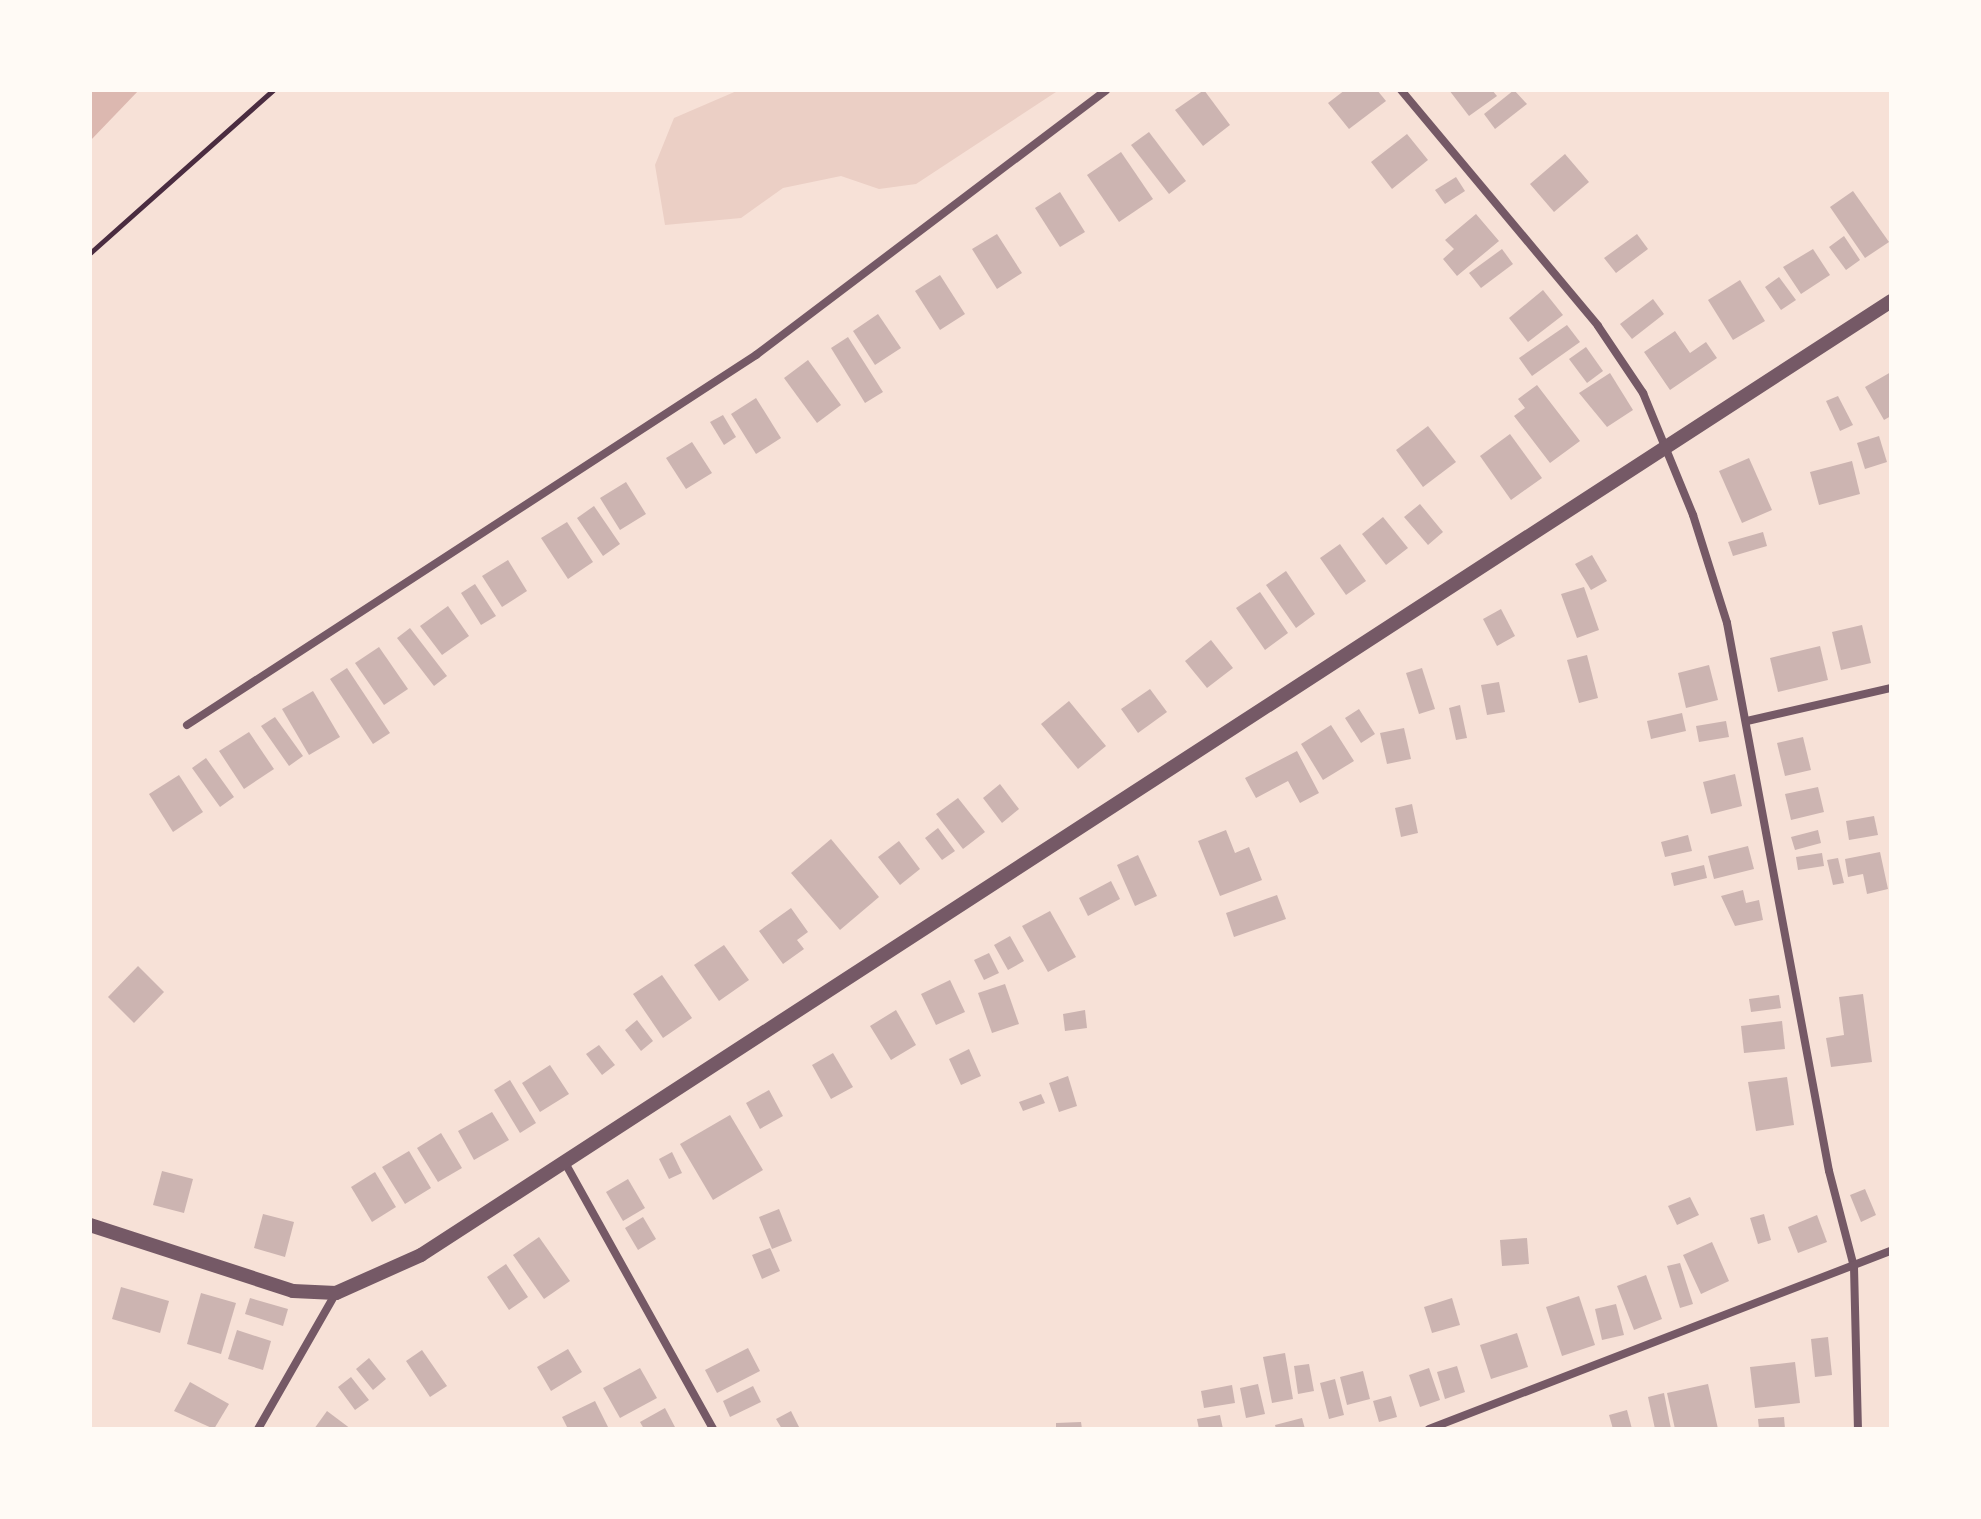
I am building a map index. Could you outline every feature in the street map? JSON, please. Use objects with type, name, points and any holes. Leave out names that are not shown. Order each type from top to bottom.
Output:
[{"type":"street","points":[[187,725],[756,355],[1106,90]]},
{"type":"street","points":[[1401,90],[1598,326],[1667,442],[1727,623],[1829,1171],[1854,1267],[1858,1429]]},
{"type":"street","points":[[90,1225],[293,1291],[336,1293],[421,1255],[951,915],[1667,442],[1891,301]]},
{"type":"street","points":[[1747,721],[1891,688]]},
{"type":"street","points":[[564,1161],[713,1429]]},
{"type":"street","points":[[1429,1429],[1891,1251]]},
{"type":"street","points":[[258,1429],[336,1293]]},
{"type":"path","points":[[90,253],[273,90]]},
{"type":"shaded area","points":[[90,90],[139,90],[90,141]]},
{"type":"shaded area","points":[[739,90],[1059,90],[916,184],[879,189],[841,176],[783,188],[741,218],[665,225],[655,165],[674,118]]},
{"type":"building","points":[[1204,90],[1230,125],[1203,146],[1175,110]]},
{"type":"building","points":[[1345,90],[1377,90],[1386,101],[1349,129],[1328,103]]},
{"type":"building","points":[[1449,90],[1492,90],[1497,96],[1469,116]]},
{"type":"building","points":[[1514,90],[1527,104],[1495,129],[1484,114]]},
{"type":"building","points":[[1149,132],[1186,181],[1169,194],[1131,145]]},
{"type":"building","points":[[1407,134],[1428,160],[1392,189],[1371,162]]},
{"type":"building","points":[[1121,152],[1153,199],[1119,222],[1087,175]]},
{"type":"building","points":[[1565,154],[1589,182],[1554,212],[1530,184]]},
{"type":"building","points":[[1456,177],[1465,191],[1445,204],[1435,190]]},
{"type":"building","points":[[1853,191],[1889,242],[1865,258],[1830,207]]},
{"type":"building","points":[[1060,192],[1085,232],[1060,247],[1035,208]]},
{"type":"building","points":[[1476,214],[1499,241],[1457,276],[1443,259],[1454,249],[1445,240]]},
{"type":"building","points":[[997,234],[1022,273],[997,289],[972,249]]},
{"type":"building","points":[[1637,234],[1648,249],[1616,273],[1604,258]]},
{"type":"building","points":[[1844,236],[1860,260],[1846,270],[1829,247]]},
{"type":"building","points":[[1502,249],[1513,264],[1481,288],[1469,273]]},
{"type":"building","points":[[1813,249],[1830,275],[1801,294],[1783,267]]},
{"type":"building","points":[[940,275],[965,314],[940,330],[915,291]]},
{"type":"building","points":[[1779,277],[1796,300],[1781,310],[1765,287]]},
{"type":"building","points":[[1740,280],[1765,321],[1733,340],[1708,300]]},
{"type":"building","points":[[1543,290],[1563,315],[1528,342],[1509,318]]},
{"type":"building","points":[[1653,299],[1664,314],[1632,339],[1620,324]]},
{"type":"building","points":[[878,314],[901,348],[875,365],[853,331]]},
{"type":"building","points":[[1567,325],[1580,342],[1532,376],[1519,358]]},
{"type":"building","points":[[1675,331],[1690,353],[1706,342],[1717,358],[1670,390],[1644,352]]},
{"type":"building","points":[[848,337],[883,392],[865,403],[831,348]]},
{"type":"building","points":[[1586,347],[1603,371],[1587,383],[1569,359]]},
{"type":"building","points":[[808,360],[841,405],[817,423],[784,378]]},
{"type":"building","points":[[1891,372],[1891,416],[1884,420],[1865,387]]},
{"type":"building","points":[[1610,373],[1633,410],[1607,427],[1579,393]]},
{"type":"building","points":[[1537,385],[1580,441],[1550,463],[1514,416],[1525,408],[1518,399]]},
{"type":"building","points":[[1838,396],[1853,425],[1840,431],[1826,401]]},
{"type":"building","points":[[756,398],[781,438],[756,454],[731,414]]},
{"type":"building","points":[[723,415],[736,437],[724,445],[710,422]]},
{"type":"building","points":[[1428,426],[1456,462],[1423,487],[1396,450]]},
{"type":"building","points":[[1510,434],[1542,478],[1511,500],[1480,456]]},
{"type":"building","points":[[1879,436],[1887,462],[1865,469],[1857,443]]},
{"type":"building","points":[[692,442],[712,473],[686,489],[666,458]]},
{"type":"building","points":[[1749,458],[1772,510],[1742,523],[1719,471]]},
{"type":"building","points":[[1852,461],[1860,494],[1819,505],[1810,472]]},
{"type":"building","points":[[626,482],[646,514],[620,530],[600,498]]},
{"type":"building","points":[[1420,504],[1443,532],[1428,545],[1404,517]]},
{"type":"building","points":[[594,506],[620,544],[603,556],[577,518]]},
{"type":"building","points":[[1383,517],[1408,548],[1386,565],[1362,534]]},
{"type":"building","points":[[567,522],[593,562],[568,579],[541,538]]},
{"type":"building","points":[[1763,532],[1767,546],[1733,556],[1728,542]]},
{"type":"building","points":[[1340,544],[1366,581],[1346,595],[1320,558]]},
{"type":"building","points":[[1592,555],[1607,581],[1591,590],[1575,564]]},
{"type":"building","points":[[508,560],[527,591],[502,607],[482,576]]},
{"type":"building","points":[[1286,571],[1315,614],[1296,628],[1266,585]]},
{"type":"building","points":[[475,584],[496,616],[481,625],[461,593]]},
{"type":"building","points":[[1584,587],[1599,630],[1577,638],[1561,594]]},
{"type":"building","points":[[1260,592],[1288,633],[1265,650],[1236,608]]},
{"type":"building","points":[[448,606],[469,636],[442,655],[420,626]]},
{"type":"building","points":[[1501,609],[1515,636],[1497,646],[1483,619]]},
{"type":"building","points":[[1862,625],[1871,663],[1841,670],[1832,632]]},
{"type":"building","points":[[410,628],[447,676],[434,686],[397,638]]},
{"type":"building","points":[[1211,640],[1233,668],[1207,688],[1185,661]]},
{"type":"building","points":[[1820,646],[1828,680],[1778,692],[1770,658]]},
{"type":"building","points":[[379,647],[408,689],[384,705],[355,663]]},
{"type":"building","points":[[1587,655],[1598,698],[1579,703],[1567,660]]},
{"type":"building","points":[[1709,665],[1718,700],[1686,708],[1678,673]]},
{"type":"building","points":[[347,668],[390,733],[373,744],[330,679]]},
{"type":"building","points":[[1422,668],[1435,709],[1419,714],[1406,673]]},
{"type":"building","points":[[1499,682],[1505,712],[1487,715],[1481,685]]},
{"type":"building","points":[[1150,689],[1167,712],[1138,733],[1121,709]]},
{"type":"building","points":[[313,691],[340,737],[309,755],[282,709]]},
{"type":"building","points":[[1069,701],[1106,746],[1078,769],[1041,724]]},
{"type":"building","points":[[1460,705],[1467,738],[1456,740],[1449,708]]},
{"type":"building","points":[[1359,709],[1375,734],[1361,743],[1345,718]]},
{"type":"building","points":[[1682,713],[1686,731],[1651,739],[1647,721]]},
{"type":"building","points":[[275,717],[303,756],[289,766],[261,726]]},
{"type":"building","points":[[1726,721],[1729,737],[1699,742],[1696,726]]},
{"type":"building","points":[[1331,725],[1354,761],[1323,780],[1301,744]]},
{"type":"building","points":[[1404,728],[1411,759],[1387,764],[1380,733]]},
{"type":"building","points":[[249,732],[274,769],[244,789],[219,751]]},
{"type":"building","points":[[1803,737],[1811,770],[1785,776],[1777,743]]},
{"type":"building","points":[[1297,751],[1319,793],[1300,803],[1288,781],[1256,798],[1245,778]]},
{"type":"building","points":[[206,758],[234,797],[220,807],[192,768]]},
{"type":"building","points":[[1735,774],[1742,806],[1711,814],[1703,782]]},
{"type":"building","points":[[179,775],[203,812],[173,832],[149,794]]},
{"type":"building","points":[[1000,784],[1019,809],[1002,823],[983,798]]},
{"type":"building","points":[[1818,787],[1824,812],[1791,820],[1785,794]]},
{"type":"building","points":[[958,798],[985,832],[963,849],[936,814]]},
{"type":"building","points":[[1412,804],[1418,833],[1401,837],[1395,808]]},
{"type":"building","points":[[1874,816],[1878,835],[1849,840],[1846,821]]},
{"type":"building","points":[[938,828],[955,851],[942,860],[925,838]]},
{"type":"building","points":[[1226,830],[1235,853],[1249,847],[1262,880],[1220,896],[1198,841]]},
{"type":"building","points":[[1818,830],[1821,843],[1795,850],[1791,837]]},
{"type":"building","points":[[1688,835],[1692,851],[1665,857],[1661,842]]},
{"type":"building","points":[[831,839],[879,897],[840,930],[791,873]]},
{"type":"building","points":[[899,841],[920,869],[900,885],[878,857]]},
{"type":"building","points":[[1748,846],[1754,869],[1714,879],[1708,856]]},
{"type":"building","points":[[1880,852],[1888,889],[1867,894],[1863,874],[1848,877],[1845,859]]},
{"type":"building","points":[[1822,853],[1824,866],[1798,870],[1796,857]]},
{"type":"building","points":[[1138,855],[1157,896],[1135,906],[1117,865]]},
{"type":"building","points":[[1838,858],[1844,883],[1833,885],[1827,860]]},
{"type":"building","points":[[1704,865],[1707,878],[1674,886],[1671,873]]},
{"type":"building","points":[[1111,881],[1120,899],[1088,916],[1079,898]]},
{"type":"building","points":[[1743,890],[1746,903],[1759,900],[1763,920],[1735,926],[1721,896]]},
{"type":"building","points":[[1277,895],[1286,919],[1234,937],[1226,913]]},
{"type":"building","points":[[791,908],[808,932],[797,940],[804,949],[783,964],[759,931]]},
{"type":"building","points":[[1050,911],[1076,957],[1048,972],[1022,926]]},
{"type":"building","points":[[1010,936],[1024,961],[1008,970],[994,945]]},
{"type":"building","points":[[724,945],[749,980],[719,1001],[694,965]]},
{"type":"building","points":[[989,953],[999,973],[984,980],[974,960]]},
{"type":"building","points":[[138,966],[164,992],[134,1023],[108,997]]},
{"type":"building","points":[[662,975],[692,1018],[663,1038],[633,994]]},
{"type":"building","points":[[950,980],[965,1012],[936,1025],[921,994]]},
{"type":"building","points":[[1005,984],[1019,1024],[992,1033],[978,993]]},
{"type":"building","points":[[1863,994],[1872,1062],[1831,1067],[1826,1038],[1844,1035],[1839,997]]},
{"type":"building","points":[[1779,995],[1781,1008],[1751,1012],[1749,999]]},
{"type":"building","points":[[896,1010],[916,1045],[891,1060],[870,1026]]},
{"type":"building","points":[[1085,1010],[1087,1028],[1065,1031],[1063,1014]]},
{"type":"building","points":[[637,1020],[653,1041],[641,1051],[625,1030]]},
{"type":"building","points":[[1782,1021],[1785,1049],[1744,1053],[1741,1026]]},
{"type":"building","points":[[599,1045],[615,1065],[602,1075],[586,1054]]},
{"type":"building","points":[[969,1049],[981,1076],[961,1085],[949,1059]]},
{"type":"building","points":[[833,1053],[853,1087],[831,1099],[812,1065]]},
{"type":"building","points":[[550,1065],[569,1094],[540,1112],[522,1083]]},
{"type":"building","points":[[1068,1076],[1077,1106],[1059,1112],[1049,1083]]},
{"type":"building","points":[[1787,1077],[1794,1125],[1756,1131],[1748,1082]]},
{"type":"building","points":[[510,1080],[536,1123],[520,1133],[494,1090]]},
{"type":"building","points":[[769,1090],[783,1116],[760,1129],[746,1103]]},
{"type":"building","points":[[1041,1094],[1045,1103],[1023,1111],[1019,1102]]},
{"type":"building","points":[[492,1112],[509,1140],[474,1160],[458,1131]]},
{"type":"building","points":[[730,1115],[763,1170],[713,1200],[680,1144]]},
{"type":"building","points":[[441,1133],[462,1168],[438,1182],[417,1148]]},
{"type":"building","points":[[409,1151],[431,1188],[405,1204],[382,1167]]},
{"type":"building","points":[[672,1152],[682,1173],[669,1179],[659,1159]]},
{"type":"building","points":[[162,1171],[193,1179],[184,1213],[153,1205]]},
{"type":"building","points":[[375,1172],[396,1207],[372,1222],[351,1187]]},
{"type":"building","points":[[628,1179],[645,1208],[623,1221],[606,1192]]},
{"type":"building","points":[[1865,1189],[1876,1215],[1861,1222],[1850,1195]]},
{"type":"building","points":[[1690,1197],[1699,1215],[1677,1225],[1668,1206]]},
{"type":"building","points":[[779,1209],[792,1241],[772,1249],[759,1217]]},
{"type":"building","points":[[263,1214],[294,1222],[285,1257],[254,1248]]},
{"type":"building","points":[[1764,1214],[1771,1240],[1758,1244],[1750,1218]]},
{"type":"building","points":[[1817,1215],[1827,1242],[1798,1253],[1788,1227]]},
{"type":"building","points":[[643,1217],[656,1239],[638,1250],[625,1228]]},
{"type":"building","points":[[539,1237],[570,1281],[544,1299],[513,1255]]},
{"type":"building","points":[[1527,1238],[1529,1264],[1502,1266],[1500,1240]]},
{"type":"building","points":[[1712,1242],[1729,1281],[1701,1294],[1683,1255]]},
{"type":"building","points":[[770,1248],[780,1271],[762,1279],[752,1255]]},
{"type":"building","points":[[1680,1263],[1693,1304],[1680,1308],[1667,1266]]},
{"type":"building","points":[[506,1264],[528,1297],[509,1310],[487,1277]]},
{"type":"building","points":[[1646,1275],[1662,1319],[1634,1330],[1617,1286]]},
{"type":"building","points":[[121,1287],[169,1301],[160,1333],[112,1319]]},
{"type":"building","points":[[201,1293],[236,1303],[221,1354],[187,1344]]},
{"type":"building","points":[[1579,1296],[1595,1345],[1562,1356],[1546,1307]]},
{"type":"building","points":[[250,1298],[288,1309],[283,1326],[245,1314]]},
{"type":"building","points":[[1452,1298],[1460,1325],[1432,1333],[1424,1307]]},
{"type":"building","points":[[1616,1304],[1624,1335],[1602,1340],[1595,1309]]},
{"type":"building","points":[[237,1330],[271,1341],[263,1370],[228,1359]]},
{"type":"building","points":[[1517,1333],[1528,1367],[1491,1379],[1480,1345]]},
{"type":"building","points":[[1828,1337],[1832,1375],[1815,1377],[1811,1339]]},
{"type":"building","points":[[748,1348],[760,1371],[717,1393],[705,1370]]},
{"type":"building","points":[[568,1349],[582,1372],[551,1391],[537,1367]]},
{"type":"building","points":[[422,1350],[447,1386],[430,1397],[406,1361]]},
{"type":"building","points":[[1285,1353],[1293,1399],[1272,1403],[1263,1357]]},
{"type":"building","points":[[369,1358],[386,1379],[373,1390],[356,1369]]},
{"type":"building","points":[[1795,1362],[1800,1403],[1755,1408],[1750,1367]]},
{"type":"building","points":[[1309,1364],[1314,1391],[1298,1394],[1294,1366]]},
{"type":"building","points":[[1457,1366],[1465,1392],[1445,1399],[1437,1372]]},
{"type":"building","points":[[640,1368],[657,1398],[620,1418],[603,1388]]},
{"type":"building","points":[[1429,1368],[1440,1400],[1420,1407],[1409,1375]]},
{"type":"building","points":[[1363,1371],[1370,1399],[1347,1405],[1340,1377]]},
{"type":"building","points":[[351,1377],[369,1400],[355,1410],[338,1387]]},
{"type":"building","points":[[1335,1379],[1344,1415],[1329,1419],[1320,1383]]},
{"type":"building","points":[[190,1382],[229,1404],[214,1429],[174,1411]]},
{"type":"building","points":[[1258,1384],[1265,1414],[1246,1418],[1240,1388]]},
{"type":"building","points":[[1708,1384],[1718,1429],[1675,1429],[1667,1393]]},
{"type":"building","points":[[1232,1385],[1235,1403],[1204,1408],[1201,1391]]},
{"type":"building","points":[[753,1386],[761,1402],[730,1417],[723,1401]]},
{"type":"building","points":[[1664,1393],[1671,1429],[1655,1429],[1648,1397]]},
{"type":"building","points":[[1391,1396],[1397,1417],[1379,1422],[1373,1401]]},
{"type":"building","points":[[595,1401],[609,1429],[568,1429],[562,1417]]},
{"type":"building","points":[[665,1408],[676,1429],[644,1429],[640,1422]]},
{"type":"building","points":[[1627,1410],[1632,1429],[1613,1429],[1609,1415]]},
{"type":"building","points":[[327,1411],[351,1429],[314,1429]]},
{"type":"building","points":[[791,1411],[800,1429],[782,1429],[776,1419]]},
{"type":"building","points":[[1220,1415],[1223,1429],[1199,1429],[1197,1419]]},
{"type":"building","points":[[1784,1417],[1785,1429],[1759,1429],[1758,1419]]},
{"type":"building","points":[[1302,1418],[1305,1429],[1276,1429],[1275,1425]]},
{"type":"building","points":[[1081,1422],[1082,1429],[1056,1429],[1056,1423]]}]
